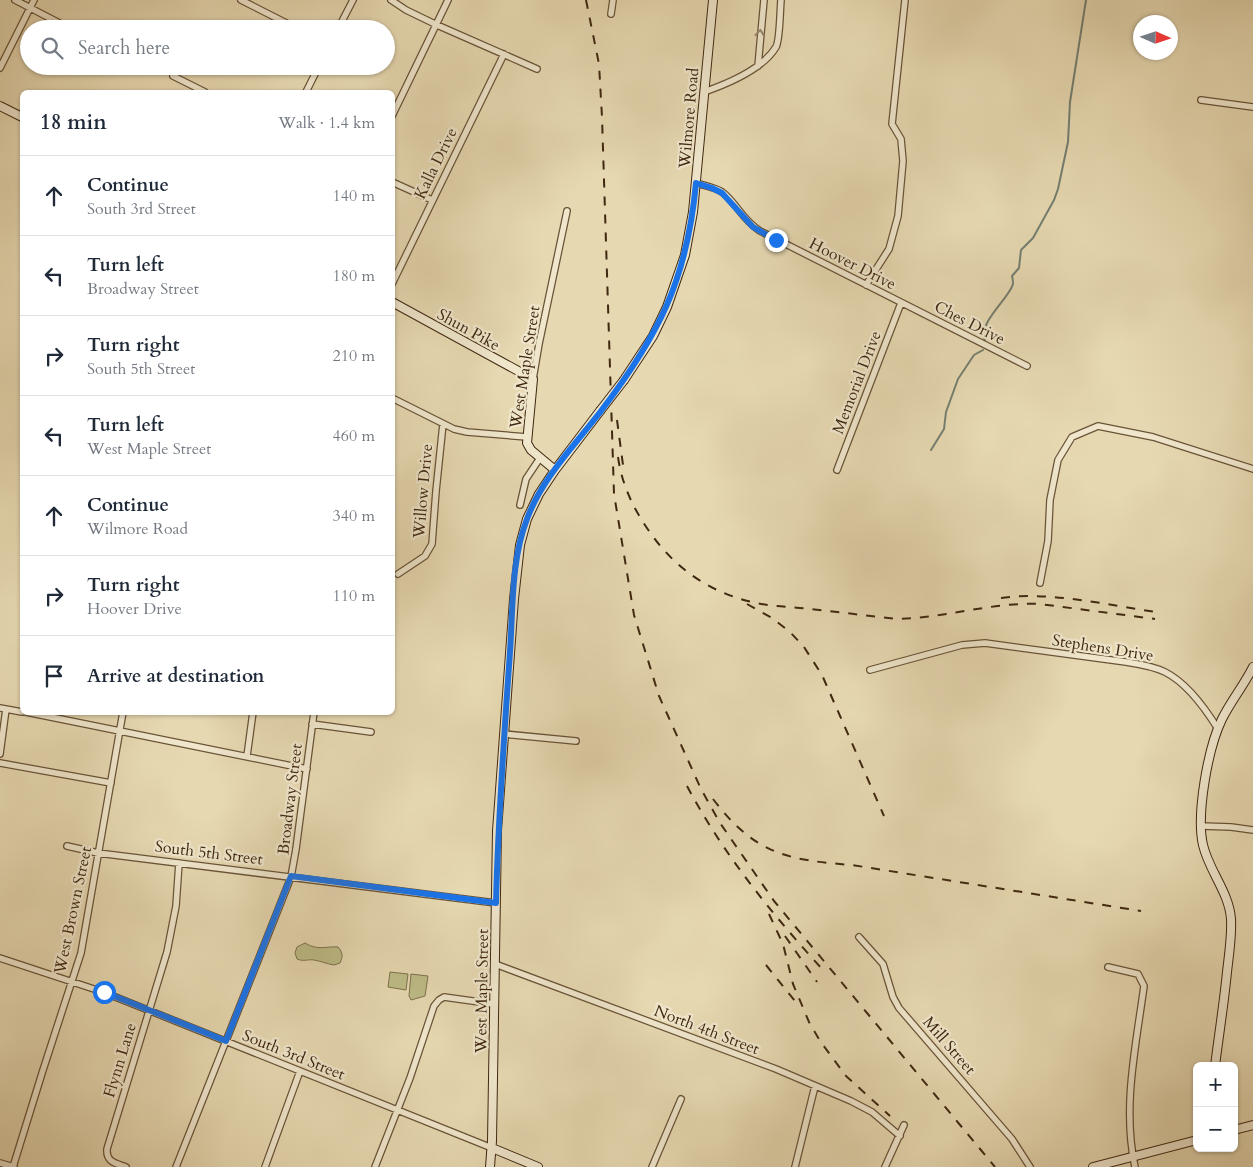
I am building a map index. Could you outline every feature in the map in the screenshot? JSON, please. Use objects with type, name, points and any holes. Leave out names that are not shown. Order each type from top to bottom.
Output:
[{"type":"main road","name":"Wilmore Road","points":[[555,470],[624,380],[653,336],[677,280],[690,230],[713,0]]},
{"type":"main road","points":[[0,106],[20,116]]},
{"type":"main road","name":"Shun Pike","points":[[395,304],[533,379]]},
{"type":"main road","name":"West Maple Street","points":[[490,1167],[492,1148],[497,831],[514,599],[520,545],[532,506],[555,470],[529,447],[527,437],[533,379]]},
{"type":"main road","points":[[1216,1062],[1222,1017],[1231,920],[1224,893],[1203,846],[1200,826],[1211,747],[1227,711],[1253,667]]},
{"type":"main road","points":[[1238,1129],[1253,1125]]},
{"type":"main road","points":[[1093,1167],[1193,1141]]},
{"type":"main road","points":[[492,1148],[538,1167]]},
{"type":"street","points":[[15,0],[53,20]]},
{"type":"street","points":[[24,20],[34,0]]},
{"type":"street","points":[[241,0],[280,20]]},
{"type":"street","points":[[343,20],[353,0]]},
{"type":"street","points":[[391,0],[436,25],[537,69]]},
{"type":"street","points":[[395,110],[448,0]]},
{"type":"street","points":[[611,14],[613,0]]},
{"type":"street","points":[[758,66],[764,0]]},
{"type":"street","points":[[704,92],[726,84],[758,66],[777,46],[781,0]]},
{"type":"street","points":[[866,285],[889,248],[898,216],[903,161],[901,139],[892,124],[905,0]]},
{"type":"street","points":[[0,68],[20,28]]},
{"type":"street","name":"Kalla Drive","points":[[395,278],[504,54]]},
{"type":"street","points":[[307,90],[314,75]]},
{"type":"street","points":[[173,76],[201,90]]},
{"type":"street","points":[[1202,100],[1253,107]]},
{"type":"street","points":[[395,183],[432,200]]},
{"type":"street","name":"Hoover Drive","points":[[696,183],[722,193],[747,222],[760,231],[901,303]]},
{"type":"street","name":"West Maple Street","points":[[533,379],[567,211]]},
{"type":"street","name":"Ches Drive","points":[[901,303],[1028,366]]},
{"type":"street","name":"Memorial Drive","points":[[837,470],[901,303]]},
{"type":"street","points":[[395,400],[443,424],[467,432],[527,437]]},
{"type":"street","name":"Willow Drive","points":[[398,574],[424,556],[432,544],[443,424]]},
{"type":"street","points":[[1040,583],[1048,541],[1050,500],[1058,460],[1072,437],[1098,426],[1153,437],[1253,469]]},
{"type":"street","points":[[520,505],[526,479],[540,458]]},
{"type":"street","name":"Stephens Drive","points":[[870,670],[962,645],[985,643],[1146,666],[1163,671],[1178,680],[1195,698],[1218,729]]},
{"type":"street","points":[[0,754],[3,708],[20,711]]},
{"type":"street","points":[[38,715],[307,769]]},
{"type":"street","name":"West Brown Street","points":[[14,1167],[42,1070],[81,953],[123,715]]},
{"type":"street","points":[[247,756],[254,715]]},
{"type":"street","name":"Broadway Street","points":[[176,1167],[291,876],[314,715]]},
{"type":"street","points":[[312,724],[371,732]]},
{"type":"street","points":[[504,734],[576,741]]},
{"type":"street","points":[[0,763],[111,782]]},
{"type":"street","points":[[1200,826],[1253,830]]},
{"type":"street","name":"South 5th Street","points":[[67,846],[98,853],[496,903]]},
{"type":"street","name":"Flynn Lane","points":[[126,1167],[109,1160],[106,1155],[107,1149],[167,952],[174,921],[180,862]]},
{"type":"street","name":"Mill Street","points":[[860,938],[883,964],[893,998],[899,1008],[1012,1139],[1030,1167]]},
{"type":"street","name":"South 3rd Street","points":[[0,958],[72,981],[149,1010],[492,1148]]},
{"type":"street","name":"North 4th Street","points":[[495,964],[776,1070],[851,1101],[872,1112],[900,1136]]},
{"type":"street","points":[[1108,967],[1138,974],[1144,986],[1129,1099],[1135,1167]]},
{"type":"street","points":[[375,1167],[433,1010],[439,1000],[444,997],[453,997],[494,1004]]},
{"type":"street","points":[[265,1167],[300,1071]]},
{"type":"street","points":[[795,1167],[814,1086]]},
{"type":"street","points":[[652,1167],[681,1099]]},
{"type":"street","points":[[885,1167],[904,1125]]},
{"type":"street","points":[[0,1163],[14,1167]]},
{"type":"shaded area","points":[[305,943],[318,948],[338,947],[342,955],[340,963],[334,965],[314,960],[297,959],[295,953],[297,947]]},
{"type":"shaded area","points":[[390,972],[408,974],[406,990],[388,987]]},
{"type":"shaded area","points":[[411,974],[428,976],[425,996],[411,1000],[409,996]]},
{"type":"waterway","points":[[985,341],[985,327],[1013,284],[1012,276],[1019,268],[1021,250],[1033,238],[1058,189],[1068,142],[1070,102],[1086,0]]},
{"type":"waterway","points":[[931,450],[944,429],[946,412],[958,379],[974,355],[983,350]]},
{"type":"railway","points":[[586,0],[599,64],[614,494],[634,615],[659,696],[701,789],[720,823],[774,901],[995,1167]]},
{"type":"railway","points":[[617,420],[623,465]]},
{"type":"railway","points":[[618,457],[625,487],[633,505],[660,546],[672,559],[700,581],[732,596],[768,605],[897,619],[1022,604],[1040,604],[1155,619]]},
{"type":"railway","points":[[1001,598],[1040,596],[1156,612]]},
{"type":"railway","points":[[747,604],[772,618],[790,632],[804,647],[822,675],[884,816]]},
{"type":"railway","points":[[687,786],[716,836],[749,883],[823,970]]},
{"type":"railway","points":[[713,799],[743,832],[758,843],[790,856],[1141,911]]},
{"type":"railway","points":[[769,914],[783,944],[793,984],[809,1022],[820,1041],[846,1076],[890,1116]]},
{"type":"railway","points":[[785,936],[817,982]]},
{"type":"railway","points":[[766,965],[795,1001]]},
{"type":"route","points":[[104,992],[226,1041],[291,876],[496,903],[497,831],[516,574],[523,532],[532,506],[553,474],[624,380],[653,336],[667,307],[685,255],[696,183],[722,193],[747,222],[776,240]]}]
